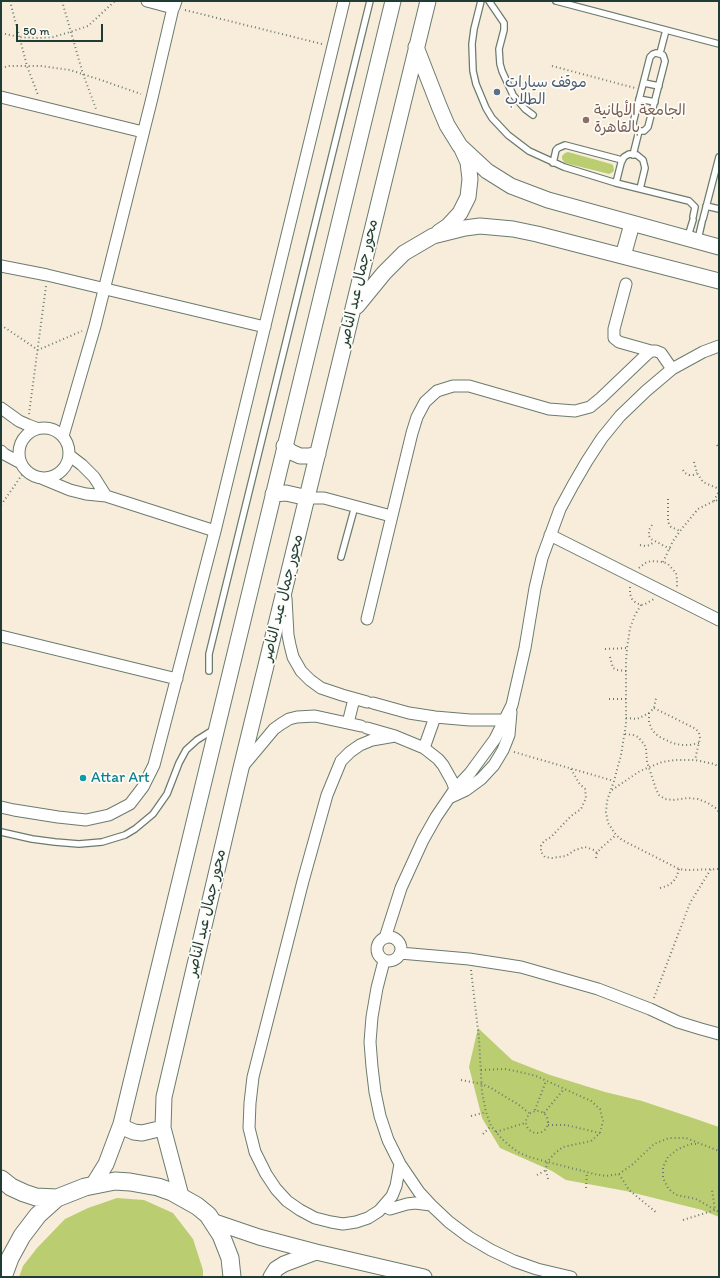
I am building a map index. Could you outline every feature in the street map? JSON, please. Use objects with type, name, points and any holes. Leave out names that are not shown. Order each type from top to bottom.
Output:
[{"type":"main road","points":[[93,1185],[106,1164],[120,1124],[392,1]]},
{"type":"main road","name":"محور جمال عبد الناصر","points":[[181,1196],[170,1161],[163,1128],[164,1098],[241,768],[286,590],[353,312],[374,218],[428,1]]},
{"type":"main road","points":[[353,312],[384,273],[404,253],[448,226],[460,213],[468,197],[470,179],[468,162],[438,106],[416,47]]},
{"type":"main road","points":[[460,146],[487,171],[511,186],[548,200],[719,247]]},
{"type":"main road","points":[[624,256],[632,224]]},
{"type":"main road","points":[[433,236],[465,228],[480,226],[497,227],[537,234],[719,281]]},
{"type":"main road","points":[[284,446],[291,452],[300,456],[318,454]]},
{"type":"main road","points":[[273,494],[286,493],[308,498]]},
{"type":"main road","points":[[120,1124],[134,1132],[142,1133],[163,1128]]},
{"type":"main road","points":[[1,1179],[18,1190],[36,1197],[57,1198]]},
{"type":"main road","points":[[3,1269],[22,1236],[38,1215],[57,1198],[78,1189],[93,1185],[115,1182],[130,1182],[158,1187],[181,1196],[208,1215],[226,1246],[230,1258],[232,1277]]},
{"type":"main road","points":[[212,1221],[259,1237],[424,1277]]},
{"type":"main road","points":[[271,1277],[276,1269],[284,1264],[316,1252]]},
{"type":"street","points":[[63,436],[95,326],[174,5],[147,1]]},
{"type":"street","points":[[1,806],[14,810],[86,820],[109,815],[130,804],[143,787],[154,765],[215,530],[344,1]]},
{"type":"street","points":[[1,97],[143,132]]},
{"type":"street","points":[[1,266],[47,275],[264,327]]},
{"type":"street","points":[[626,284],[614,329],[614,338],[619,342],[661,353],[672,369]]},
{"type":"street","points":[[452,793],[466,790],[481,779],[494,765],[503,750],[509,735],[512,705],[525,648],[534,588],[542,558],[560,510],[587,461],[602,438],[620,416],[646,391],[672,369],[703,352],[719,346]]},
{"type":"street","points":[[367,619],[406,452],[417,417],[425,402],[437,392],[453,386],[470,386],[549,409],[575,411],[590,407],[651,351]]},
{"type":"street","points":[[1,408],[32,427],[46,427],[55,430],[63,436],[68,445],[69,455],[66,465],[60,472],[51,477],[41,478]]},
{"type":"street","points":[[22,466],[18,451],[21,441],[32,427]]},
{"type":"street","points":[[1,451],[22,466],[32,476],[41,478],[70,490],[86,494],[106,496],[215,530]]},
{"type":"street","points":[[69,455],[94,477],[106,496]]},
{"type":"street","points":[[308,498],[324,498],[391,516]]},
{"type":"street","points":[[550,535],[719,620]]},
{"type":"street","points":[[286,590],[288,635],[293,657],[301,671],[321,688],[409,713],[470,720],[505,720]]},
{"type":"street","points":[[1,636],[177,679]]},
{"type":"street","points":[[348,723],[354,698]]},
{"type":"street","points":[[385,938],[401,888],[436,817],[452,793],[483,757],[495,739],[512,705]]},
{"type":"street","points":[[241,768],[274,729],[289,719],[306,716],[364,727],[395,736],[424,748],[443,765],[452,781],[452,793]]},
{"type":"street","points":[[424,748],[435,717]]},
{"type":"street","points":[[395,736],[372,740],[360,745],[350,752],[341,761],[327,795],[303,881],[253,1077],[249,1128],[255,1152],[276,1190],[287,1201],[300,1210],[315,1218],[330,1222],[343,1224],[356,1222],[368,1218],[379,1211],[392,1196],[396,1186],[400,1164]]},
{"type":"street","points":[[385,938],[393,938],[399,942],[401,950],[400,953],[395,960],[388,962],[384,961],[379,956],[377,949],[379,942],[385,938]]},
{"type":"street","points":[[400,953],[469,958],[521,967],[604,991],[678,1022],[719,1034]]},
{"type":"street","points":[[384,961],[377,988],[372,1017],[370,1042],[375,1092],[380,1116],[388,1140],[400,1164],[415,1187],[431,1205],[449,1222],[469,1237],[514,1261],[537,1269],[571,1277]]},
{"type":"street","points":[[386,1204],[388,1208],[393,1209],[407,1204],[423,1203],[431,1205]]},
{"type":"lane","points":[[209,671],[209,654],[370,1]]},
{"type":"lane","points":[[481,1],[474,29],[472,58],[473,71],[481,97],[492,118],[517,143],[552,162],[575,171],[616,183],[689,201],[695,207],[690,233]]},
{"type":"lane","points":[[490,1],[504,24],[499,49],[502,71],[513,95],[532,115]]},
{"type":"lane","points":[[556,1],[719,44]]},
{"type":"lane","points":[[660,53],[666,30]]},
{"type":"lane","points":[[660,53],[665,58],[665,61],[655,102],[648,127],[644,131],[639,131],[634,128],[633,123],[650,57],[653,54],[660,53]]},
{"type":"lane","points":[[644,83],[659,86]]},
{"type":"lane","points":[[639,99],[655,102]]},
{"type":"lane","points":[[633,154],[639,131]]},
{"type":"lane","points":[[552,162],[556,150],[565,145],[622,160]]},
{"type":"lane","points":[[616,183],[622,160],[626,155],[633,154],[640,157],[645,164],[640,189]]},
{"type":"lane","points":[[699,235],[719,157]]},
{"type":"lane","points":[[706,206],[719,209]]},
{"type":"lane","points":[[665,233],[675,230],[719,241]]},
{"type":"lane","points":[[341,557],[354,506]]},
{"type":"lane","points":[[1,832],[32,839],[79,844],[102,842],[125,835],[145,822],[160,804],[167,794],[179,763],[186,750],[197,740],[217,727]]},
{"type":"path","points":[[10,1],[27,66],[42,107]]},
{"type":"path","points":[[62,1],[83,74],[101,121]]},
{"type":"path","points":[[1,33],[19,37],[53,37],[88,26],[115,1]]},
{"type":"path","points":[[174,5],[333,47]]},
{"type":"path","points":[[1,68],[9,66],[41,66],[70,70],[152,98]]},
{"type":"path","points":[[552,66],[642,90]]},
{"type":"path","points":[[32,427],[38,350],[47,275]]},
{"type":"path","points":[[1,325],[38,350]]},
{"type":"path","points":[[38,350],[95,326]]},
{"type":"path","points":[[694,462],[697,473],[702,482],[719,490],[714,500]]},
{"type":"path","points":[[1,505],[22,466]]},
{"type":"path","points":[[683,470],[689,475],[697,473]]},
{"type":"path","points":[[668,499],[668,522],[671,527],[680,531]]},
{"type":"path","points":[[663,562],[680,531],[698,509],[714,500],[719,500]]},
{"type":"path","points":[[652,525],[649,530],[649,536],[654,542],[670,549]]},
{"type":"path","points":[[640,545],[650,545],[654,542]]},
{"type":"path","points":[[640,605],[630,628],[627,648],[625,734],[614,781],[607,801],[606,812],[608,823],[616,836],[633,847],[679,869],[719,869]]},
{"type":"path","points":[[605,649],[627,648]]},
{"type":"path","points":[[610,658],[613,668],[626,671]]},
{"type":"path","points":[[626,718],[637,719],[649,713],[654,708],[656,698]]},
{"type":"path","points":[[609,699],[626,699]]},
{"type":"path","points":[[654,708],[696,729],[700,738],[695,760]]},
{"type":"path","points":[[649,713],[650,726],[658,736],[672,743],[681,745],[699,743]]},
{"type":"path","points":[[625,734],[633,735],[642,740],[646,748],[647,762],[660,795],[665,799],[672,800],[688,798],[708,802],[717,809],[719,813]]},
{"type":"path","points":[[503,750],[614,781]]},
{"type":"path","points":[[611,790],[649,767],[662,762],[675,760],[695,760],[714,764],[719,767]]},
{"type":"path","points":[[570,768],[579,783],[585,789],[586,798],[581,809],[571,816],[551,837],[544,842],[541,846],[541,852],[545,857],[552,858],[566,856],[575,850],[584,848],[594,850],[597,853]]},
{"type":"path","points":[[596,858],[597,853],[601,848],[616,836]]},
{"type":"path","points":[[660,888],[673,882],[679,869]]},
{"type":"path","points":[[650,1009],[690,903],[711,869]]},
{"type":"path","points":[[469,958],[479,1039],[482,1092],[486,1112],[491,1126],[506,1143],[518,1152],[529,1157],[606,1176],[619,1174],[633,1164],[654,1144],[669,1138],[686,1138],[719,1152]]},
{"type":"path","points":[[481,1070],[504,1069],[536,1076],[591,1101],[600,1109],[603,1121],[600,1133],[591,1141],[563,1147],[555,1153],[548,1162],[546,1170],[548,1179]]},
{"type":"path","points":[[460,1080],[482,1084],[491,1088],[529,1113]]},
{"type":"path","points":[[535,1110],[544,1113],[547,1116],[548,1125],[542,1132],[534,1133],[527,1128],[526,1123],[529,1113],[535,1110],[546,1081]]},
{"type":"path","points":[[544,1113],[564,1089]]},
{"type":"path","points":[[471,1116],[486,1112]]},
{"type":"path","points":[[495,1132],[526,1123]]},
{"type":"path","points":[[548,1125],[566,1126],[600,1133]]},
{"type":"path","points":[[484,1134],[491,1126]]},
{"type":"path","points":[[698,1143],[690,1144],[678,1149],[668,1157],[663,1167],[663,1178],[668,1188],[672,1192],[677,1195],[696,1199],[719,1212]]},
{"type":"path","points":[[537,1175],[546,1170]]},
{"type":"path","points":[[586,1188],[588,1172]]},
{"type":"path","points":[[619,1174],[629,1190],[657,1213]]},
{"type":"path","points":[[712,1190],[715,1210]]},
{"type":"path","points":[[683,1220],[715,1210]]},
{"type":"green space","points":[[568,152],[611,164],[613,165],[614,170],[609,174],[565,163],[562,156]]},
{"type":"green space","points":[[478,1028],[512,1060],[550,1075],[605,1092],[642,1101],[719,1127],[719,1217],[702,1210],[626,1191],[566,1180],[552,1171],[500,1148],[482,1118],[469,1067]]},
{"type":"green space","points":[[117,1198],[144,1200],[173,1213],[193,1239],[203,1270],[203,1277],[19,1277],[23,1266],[37,1248],[65,1219],[88,1208]]},
{"type":"place","name":"موقف سيارات الطلاب","points":[[497,92]]},
{"type":"place","name":"الجامعة الألمانية بالقاهرة","points":[[586,120]]},
{"type":"place","name":"Attar Art","points":[[83,778]]}]
